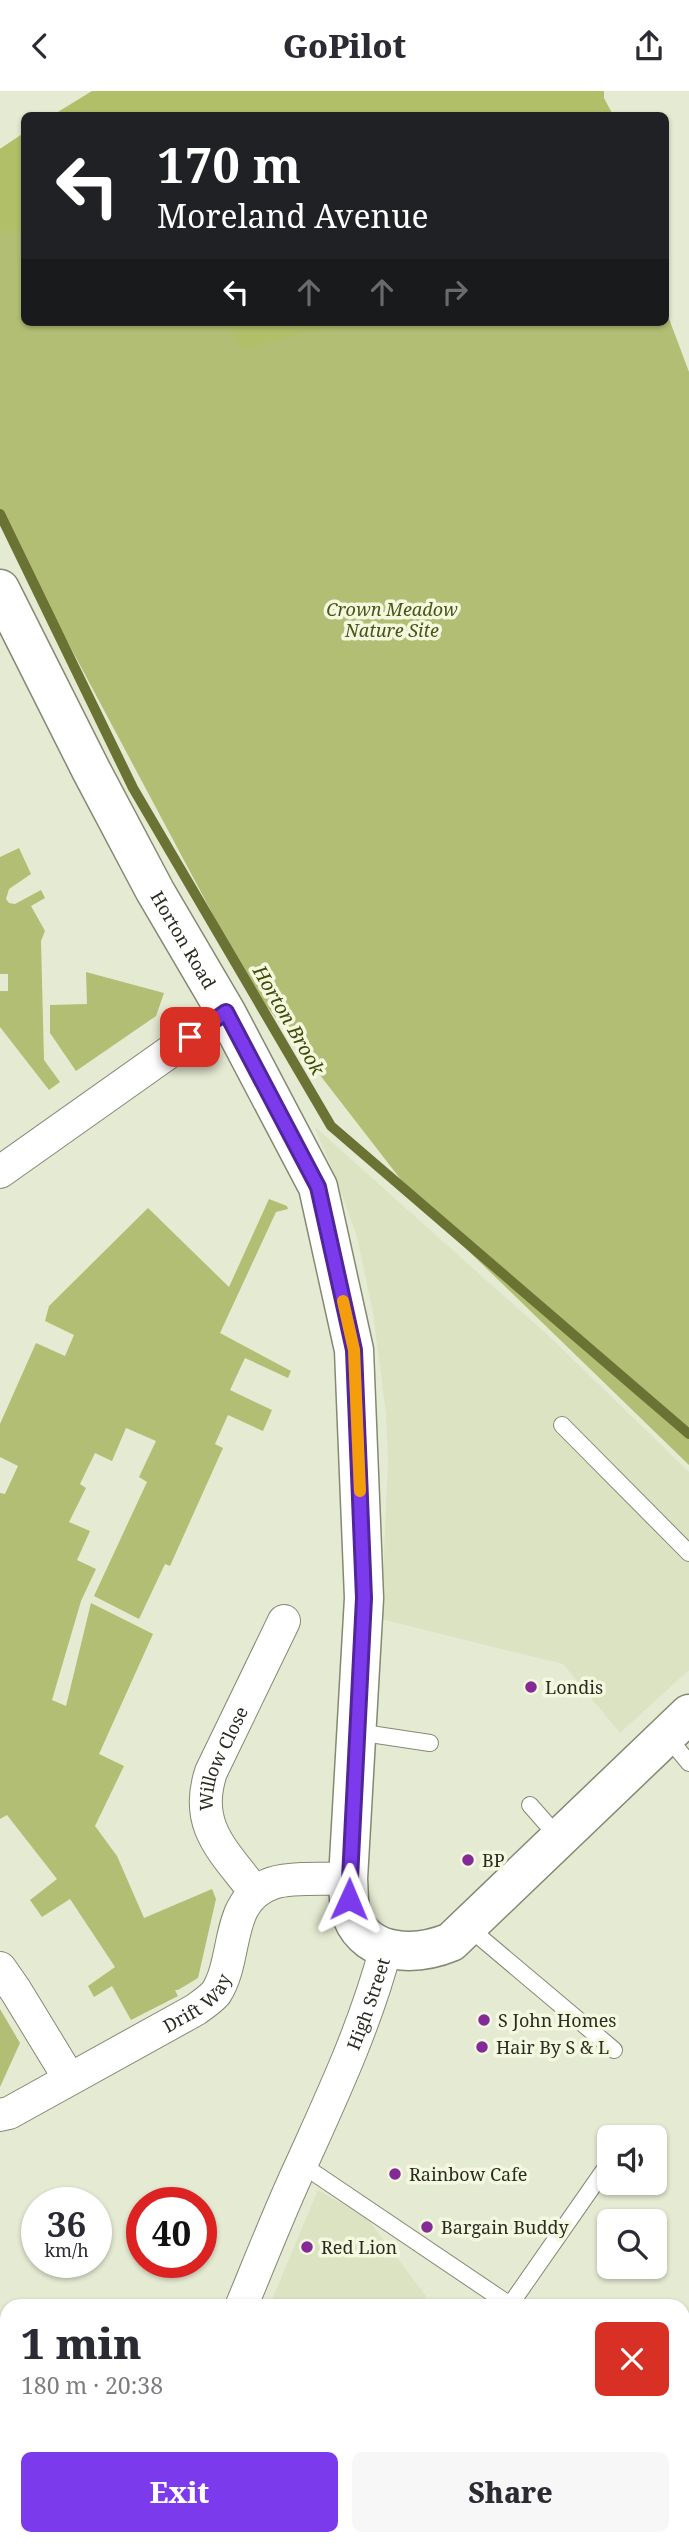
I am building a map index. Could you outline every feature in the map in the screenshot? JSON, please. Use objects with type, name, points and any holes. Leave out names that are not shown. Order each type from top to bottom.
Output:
[{"type":"street","name":"Horton Road","points":[[0,590],[142,867],[226,1012],[318,1187],[354,1350],[364,1598],[348,1879],[350,1907],[356,1925],[365,1938],[386,1948]]},
{"type":"street","points":[[0,1172],[226,1012]]},
{"type":"street","name":"Willow Close","points":[[254,1891],[217,1844],[208,1827],[205,1810],[206,1789],[211,1772],[284,1621]]},
{"type":"street","name":"High Street","points":[[244,2299],[301,2164],[349,2061],[374,1996],[386,1948],[403,1951],[434,1949],[451,1942],[559,1837],[681,1737]]},
{"type":"street","points":[[254,1891],[275,1882],[348,1879]]},
{"type":"street","name":"Drift Way","points":[[0,2115],[9,2113],[195,2010],[215,1994],[226,1967],[237,1916],[254,1891]]},
{"type":"street","points":[[0,1968],[69,2078]]},
{"type":"lane","points":[[562,1425],[689,1553]]},
{"type":"lane","points":[[357,1731],[430,1743]]},
{"type":"lane","points":[[530,1805],[559,1837]]},
{"type":"lane","points":[[468,1927],[614,2050]]},
{"type":"lane","points":[[301,2164],[501,2299]]},
{"type":"lane","points":[[514,2299],[597,2180]]},
{"type":"shaded area","points":[[314,1126],[552,1339],[689,1472],[689,1670],[620,1733],[563,1664],[381,1619],[388,1462],[386,1414],[373,1313],[357,1237]]},
{"type":"shaded area","points":[[318,2190],[366,2217],[426,2296],[424,2299],[272,2299]]},
{"type":"green space","points":[[92,91],[604,91],[604,98],[611,112],[58,112]]},
{"type":"green space","name":"Crown Meadow Nature Site","points":[[21,135],[21,326],[669,326],[669,319],[689,372],[689,1465],[419,1203],[251,986],[0,515],[0,149]]},
{"type":"green space","points":[[21,135],[21,231],[0,231],[0,149]]},
{"type":"green space","points":[[230,326],[331,326],[243,349]]},
{"type":"green space","points":[[19,848],[31,874],[9,889],[6,899],[15,904],[41,890],[45,898],[31,906],[45,931],[41,941],[44,1060],[60,1082],[49,1090],[0,1027],[0,991],[8,991],[8,974],[0,974],[0,857]]},
{"type":"green space","points":[[86,972],[164,993],[156,1016],[76,1071],[50,1033],[50,1005],[87,1004]]},
{"type":"green space","points":[[269,1199],[287,1206],[288,1209],[276,1212],[220,1333],[291,1371],[288,1378],[245,1358],[230,1390],[272,1410],[263,1431],[228,1415],[215,1444],[223,1448],[170,1566],[165,1564],[139,1619],[94,1596],[147,1482],[139,1477],[156,1441],[126,1428],[112,1461],[95,1453],[80,1484],[86,1488],[69,1522],[90,1531],[77,1560],[96,1569],[81,1601],[52,1700],[66,1706],[91,1603],[153,1634],[99,1754],[124,1766],[95,1826],[117,1856],[144,1918],[212,1889],[216,1899],[198,1978],[175,1990],[178,1996],[131,2020],[112,1986],[94,1997],[88,1986],[115,1967],[70,1899],[42,1917],[30,1900],[57,1879],[7,1815],[0,1819],[0,1493],[5,1494],[18,1466],[0,1457],[0,1424],[36,1343],[65,1356],[74,1335],[45,1321],[49,1306],[148,1208],[229,1287]]},
{"type":"green space","points":[[0,2009],[20,2043],[0,2087]]},
{"type":"waterway","name":"Horton Brook","points":[[0,514],[133,788],[331,1126],[689,1434]]},
{"type":"slow traffic","points":[[343,1301],[354,1350],[360,1491]]},
{"type":"place","name":"Londis","points":[[531,1687]]},
{"type":"place","name":"BP","points":[[468,1860]]},
{"type":"place","name":"S John Homes","points":[[484,2020]]},
{"type":"place","name":"Hair By S & L","points":[[482,2047]]},
{"type":"place","name":"Rainbow Cafe","points":[[395,2174]]},
{"type":"place","name":"Bargain Buddy","points":[[427,2227]]},
{"type":"place","name":"Red Lion","points":[[307,2247]]},
{"type":"route","points":[[190,1037],[226,1012],[318,1187],[354,1350],[364,1598],[349,1899]]}]
